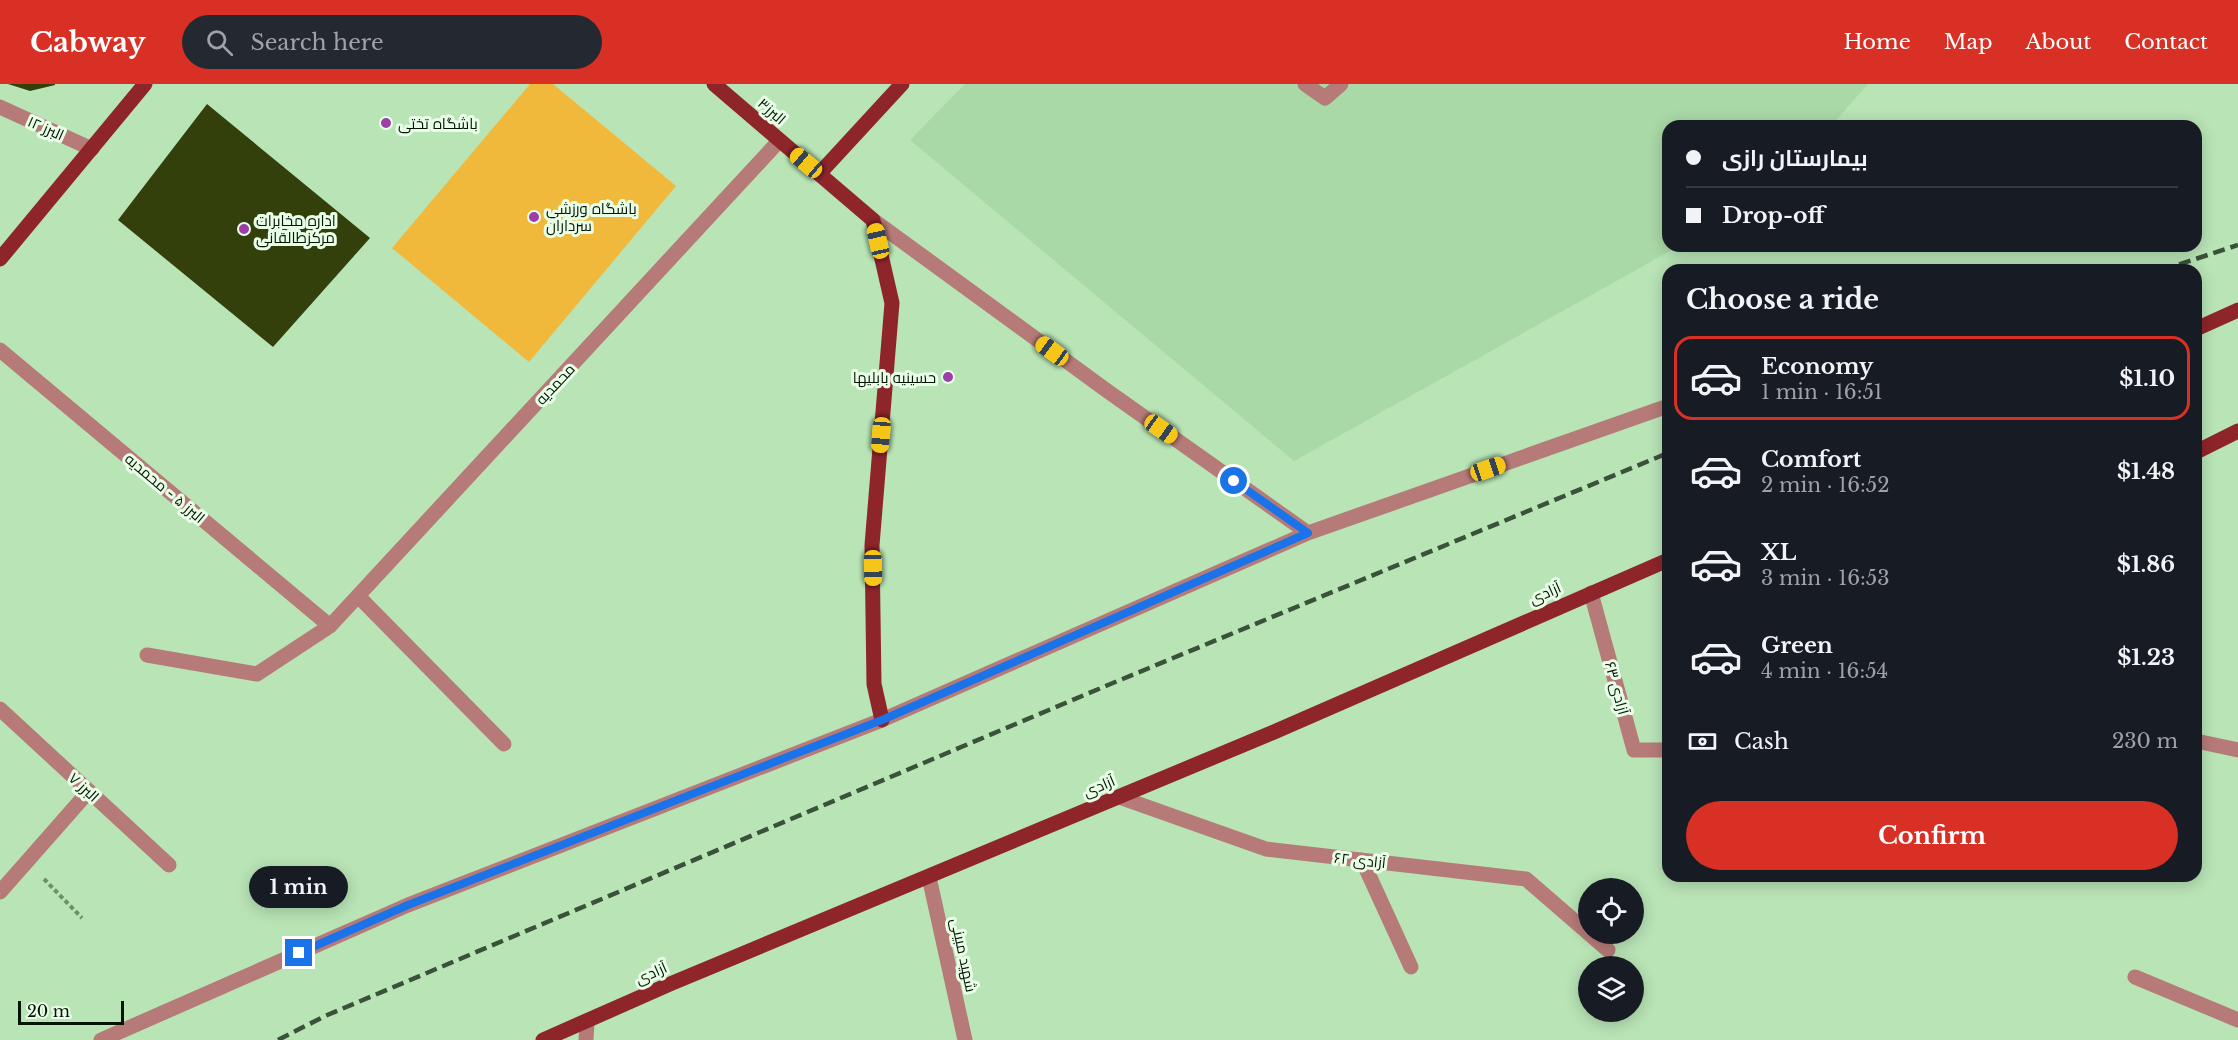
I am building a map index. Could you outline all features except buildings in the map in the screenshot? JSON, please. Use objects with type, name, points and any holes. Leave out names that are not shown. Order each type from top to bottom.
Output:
[{"type":"main road","points":[[0,259],[145,84]]},
{"type":"main road","name":"البرز۳","points":[[714,84],[779,141]]},
{"type":"main road","points":[[819,174],[902,84]]},
{"type":"main road","points":[[779,141],[873,220],[892,303],[872,544],[874,684],[882,720]]},
{"type":"main road","points":[[2202,326],[2238,310]]},
{"type":"main road","points":[[2202,449],[2238,431]]},
{"type":"main road","name":"آزادی","points":[[543,1040],[670,984],[1284,727],[1662,563]]},
{"type":"street","points":[[1305,84],[1325,98],[1341,84]]},
{"type":"street","name":"البرز ۱۲","points":[[0,107],[92,149]]},
{"type":"street","name":"محمدیه","points":[[147,655],[257,674],[330,626],[779,141]]},
{"type":"street","points":[[873,220],[1106,390],[1308,533]]},
{"type":"street","name":"البرز ۵ - محمدیه","points":[[0,350],[330,626]]},
{"type":"street","points":[[101,1040],[408,905],[882,720],[1308,533],[1662,408]]},
{"type":"street","name":"آزادی ۶۳","points":[[1591,593],[1634,750],[1662,750]]},
{"type":"street","points":[[358,596],[504,744]]},
{"type":"street","name":"البرز ۷","points":[[0,709],[169,865]]},
{"type":"street","points":[[2202,742],[2238,750]]},
{"type":"street","points":[[0,892],[89,791]]},
{"type":"street","name":"آزادی ۶۲","points":[[1119,797],[1266,849],[1526,879],[1608,950]]},
{"type":"street","points":[[1362,860],[1411,966]]},
{"type":"street","name":"شهید مبینی","points":[[929,877],[965,1040]]},
{"type":"street","points":[[2135,977],[2238,1020]]},
{"type":"street","points":[[586,1040],[587,1022]]},
{"type":"path","points":[[26,862],[82,918]]},
{"type":"shaded area","name":"باشگاه ورزشی سرداران","points":[[530,84],[553,84],[676,186],[529,362],[392,248]]},
{"type":"shaded area","points":[[965,84],[1868,84],[1836,120],[1662,120],[1662,252],[1668,252],[1294,461],[910,140]]},
{"type":"railway","points":[[2180,264],[2238,245]]},
{"type":"railway","points":[[278,1040],[325,1016],[1108,685],[1662,455]]},
{"type":"place","name":"باشگاه تختی","points":[[386,123]]},
{"type":"place","name":"باشگاه ورزشی سرداران","points":[[534,217]]},
{"type":"place","name":"اداره مخابرات مرکزطالقانی","points":[[244,229]]},
{"type":"place","name":"حسینیه بابلیها","points":[[948,377]]},
{"type":"route","points":[[299,953],[408,905],[882,720],[1308,533],[1234,481]]}]
